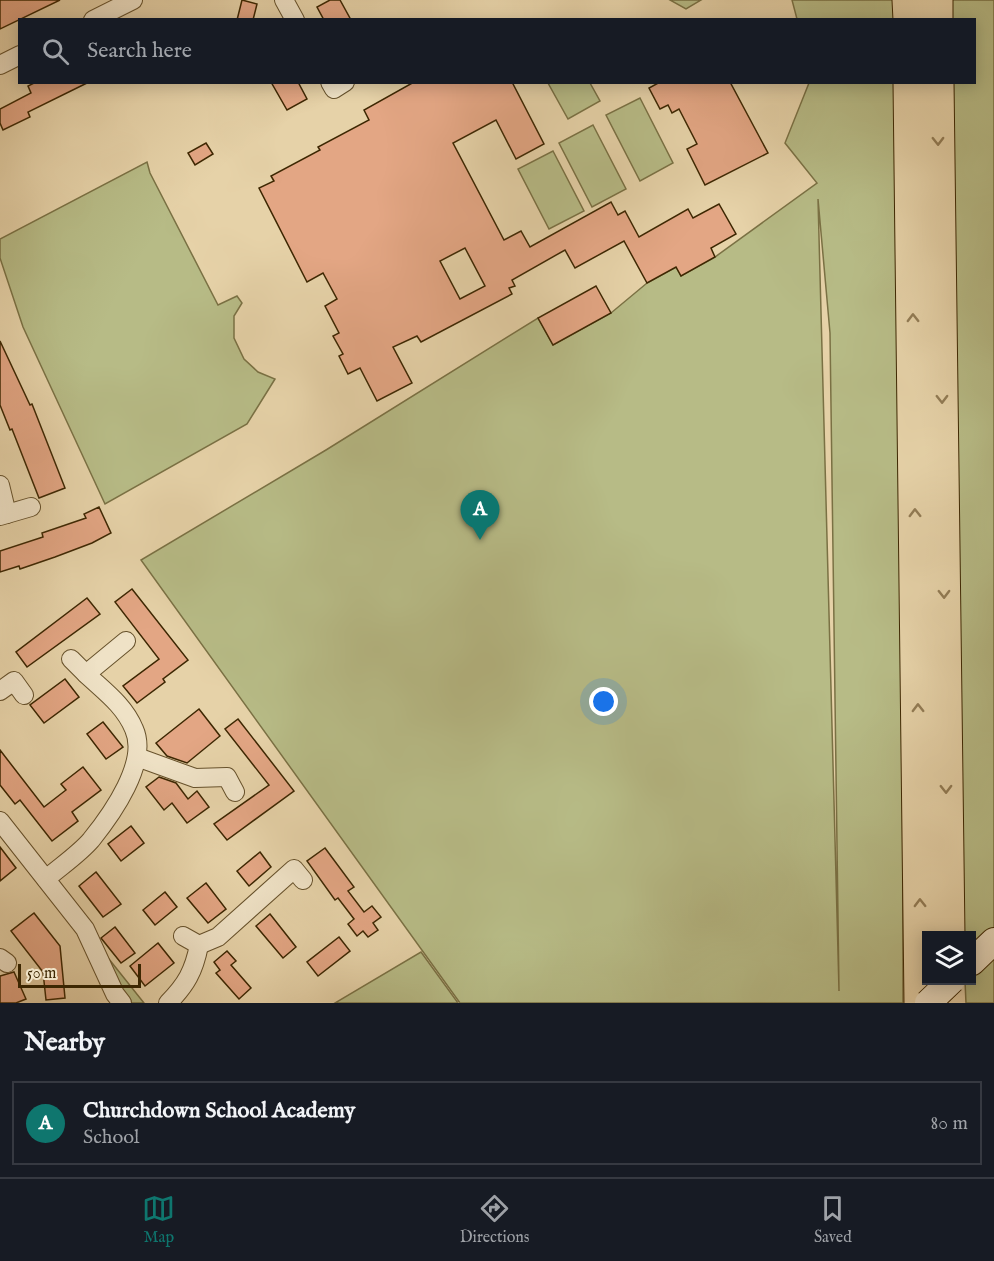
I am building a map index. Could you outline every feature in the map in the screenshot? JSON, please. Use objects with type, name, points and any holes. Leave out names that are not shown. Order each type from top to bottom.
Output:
[{"type":"highway","points":[[909,0],[910,18]]},
{"type":"highway","points":[[936,0],[936,18]]},
{"type":"highway","points":[[910,84],[921,1003]]},
{"type":"highway","points":[[937,84],[948,931]]},
{"type":"highway","points":[[949,1003],[950,985]]},
{"type":"street","points":[[97,18],[133,0]]},
{"type":"street","points":[[284,0],[294,18]]},
{"type":"street","points":[[0,65],[18,56]]},
{"type":"street","points":[[0,485],[3,515],[31,507]]},
{"type":"street","points":[[86,674],[126,641]]},
{"type":"street","points":[[46,879],[91,841],[129,784],[137,757],[135,731],[121,707],[71,659]]},
{"type":"street","points":[[0,691],[14,681],[24,695]]},
{"type":"street","points":[[137,757],[195,778],[229,778]]},
{"type":"street","points":[[1,823],[85,929],[115,994],[123,1003]]},
{"type":"street","points":[[168,1003],[183,988],[196,962],[191,941],[218,937],[294,869],[303,880]]},
{"type":"street","points":[[976,958],[994,941]]},
{"type":"street","points":[[928,1003],[946,985]]},
{"type":"green space","points":[[670,0],[701,0],[686,9]]},
{"type":"green space","points":[[792,0],[895,0],[895,18],[797,18]]},
{"type":"green space","points":[[949,0],[994,0],[994,1003],[966,1003],[965,985],[976,985],[976,931],[964,931],[950,84],[976,84],[976,18],[949,18]]},
{"type":"green space","points":[[549,84],[591,84],[600,101],[568,119]]},
{"type":"green space","points":[[809,84],[896,84],[902,517],[903,1003],[460,1003],[141,560],[326,450],[538,318],[553,345],[611,313],[647,283],[676,267],[681,276],[715,257],[817,183],[785,143]],"holes":[[[818,199],[830,333],[839,989]]]},
{"type":"green space","points":[[640,98],[673,163],[640,181],[606,115]]},
{"type":"green space","points":[[593,125],[626,189],[592,207],[559,143]]},
{"type":"green space","points":[[553,151],[584,211],[549,229],[518,169]]},
{"type":"green space","points":[[147,162],[150,173],[218,305],[237,296],[242,303],[234,316],[234,338],[244,359],[258,372],[275,379],[247,424],[105,504],[23,327],[0,258],[0,239]]},
{"type":"green space","points":[[85,929],[144,1003],[122,1003]]},
{"type":"green space","points":[[421,952],[458,1003],[335,1003]]},
{"type":"building","points":[[0,0],[60,0],[23,18],[18,18],[18,20],[0,29]]},
{"type":"building","points":[[242,0],[257,4],[254,18],[238,18]]},
{"type":"building","points":[[330,0],[340,0],[350,18],[323,18],[317,7]]},
{"type":"building","points":[[32,84],[85,84],[28,112],[30,117],[3,130],[0,123],[0,109],[31,93],[28,86]]},
{"type":"building","points":[[272,84],[299,84],[307,99],[287,110]]},
{"type":"building","points":[[410,84],[513,84],[544,144],[516,159],[496,120],[453,143],[504,240],[521,231],[530,247],[611,202],[618,215],[625,211],[639,237],[688,209],[693,218],[719,204],[736,234],[711,248],[715,257],[681,276],[676,267],[647,283],[624,241],[575,268],[565,250],[512,280],[515,286],[509,288],[512,294],[421,342],[417,336],[393,347],[412,383],[377,401],[360,368],[348,374],[339,356],[343,354],[333,336],[339,333],[325,306],[337,299],[323,273],[307,282],[259,188],[274,181],[271,176],[320,150],[318,147],[369,120],[364,110]],"holes":[[[465,248],[485,286],[460,299],[440,261]]]},
{"type":"building","points":[[656,84],[731,84],[768,153],[705,185],[687,149],[697,144],[679,109],[672,113],[668,105],[660,109],[649,88]]},
{"type":"building","points":[[206,143],[213,154],[195,165],[188,153]]},
{"type":"building","points":[[596,286],[611,313],[553,345],[538,318]]},
{"type":"building","points":[[0,341],[30,405],[32,404],[65,488],[39,498],[0,405]]},
{"type":"building","points":[[99,507],[111,533],[55,557],[20,569],[19,566],[0,572],[0,551],[43,537],[42,533],[86,518],[84,514]]},
{"type":"building","points":[[132,589],[188,660],[163,679],[165,682],[137,703],[123,686],[159,659],[115,602]]},
{"type":"building","points":[[87,598],[100,614],[27,667],[16,652]]},
{"type":"building","points":[[65,679],[79,697],[44,723],[30,705]]},
{"type":"building","points":[[199,709],[220,736],[187,763],[167,756],[156,743]]},
{"type":"building","points":[[238,719],[294,791],[227,840],[214,824],[269,785],[225,729]]},
{"type":"building","points":[[103,722],[123,747],[106,759],[87,734]]},
{"type":"building","points":[[0,750],[44,807],[66,790],[61,784],[83,767],[101,790],[72,812],[78,821],[52,841],[20,800],[15,804],[0,785]]},
{"type":"building","points":[[159,777],[176,783],[188,799],[197,791],[209,807],[187,823],[172,803],[164,810],[146,787]]},
{"type":"building","points":[[131,826],[144,843],[121,861],[108,844]]},
{"type":"building","points":[[0,847],[16,868],[0,881]]},
{"type":"building","points":[[325,848],[354,887],[348,891],[364,912],[372,906],[381,917],[373,923],[378,930],[368,937],[363,931],[357,936],[348,924],[354,919],[338,898],[335,900],[307,861]]},
{"type":"building","points":[[260,852],[271,867],[249,886],[237,871]]},
{"type":"building","points":[[96,872],[121,904],[103,917],[79,886]]},
{"type":"building","points":[[206,883],[226,909],[208,923],[187,898]]},
{"type":"building","points":[[165,892],[177,907],[155,925],[143,910]]},
{"type":"building","points":[[34,913],[60,946],[65,998],[46,1000],[43,972],[11,931]]},
{"type":"building","points":[[270,914],[296,947],[283,958],[256,926]]},
{"type":"building","points":[[115,927],[135,953],[121,963],[101,938]]},
{"type":"building","points":[[339,937],[350,951],[318,976],[307,962]]},
{"type":"building","points":[[158,943],[174,963],[145,986],[130,966]]},
{"type":"building","points":[[227,951],[236,961],[231,965],[251,988],[239,999],[216,973],[220,970],[214,962]]},
{"type":"building","points":[[14,972],[26,999],[16,1003],[0,1003],[0,976]]},
{"type":"place","name":"Churchdown School Academy","points":[[480,540]]}]
